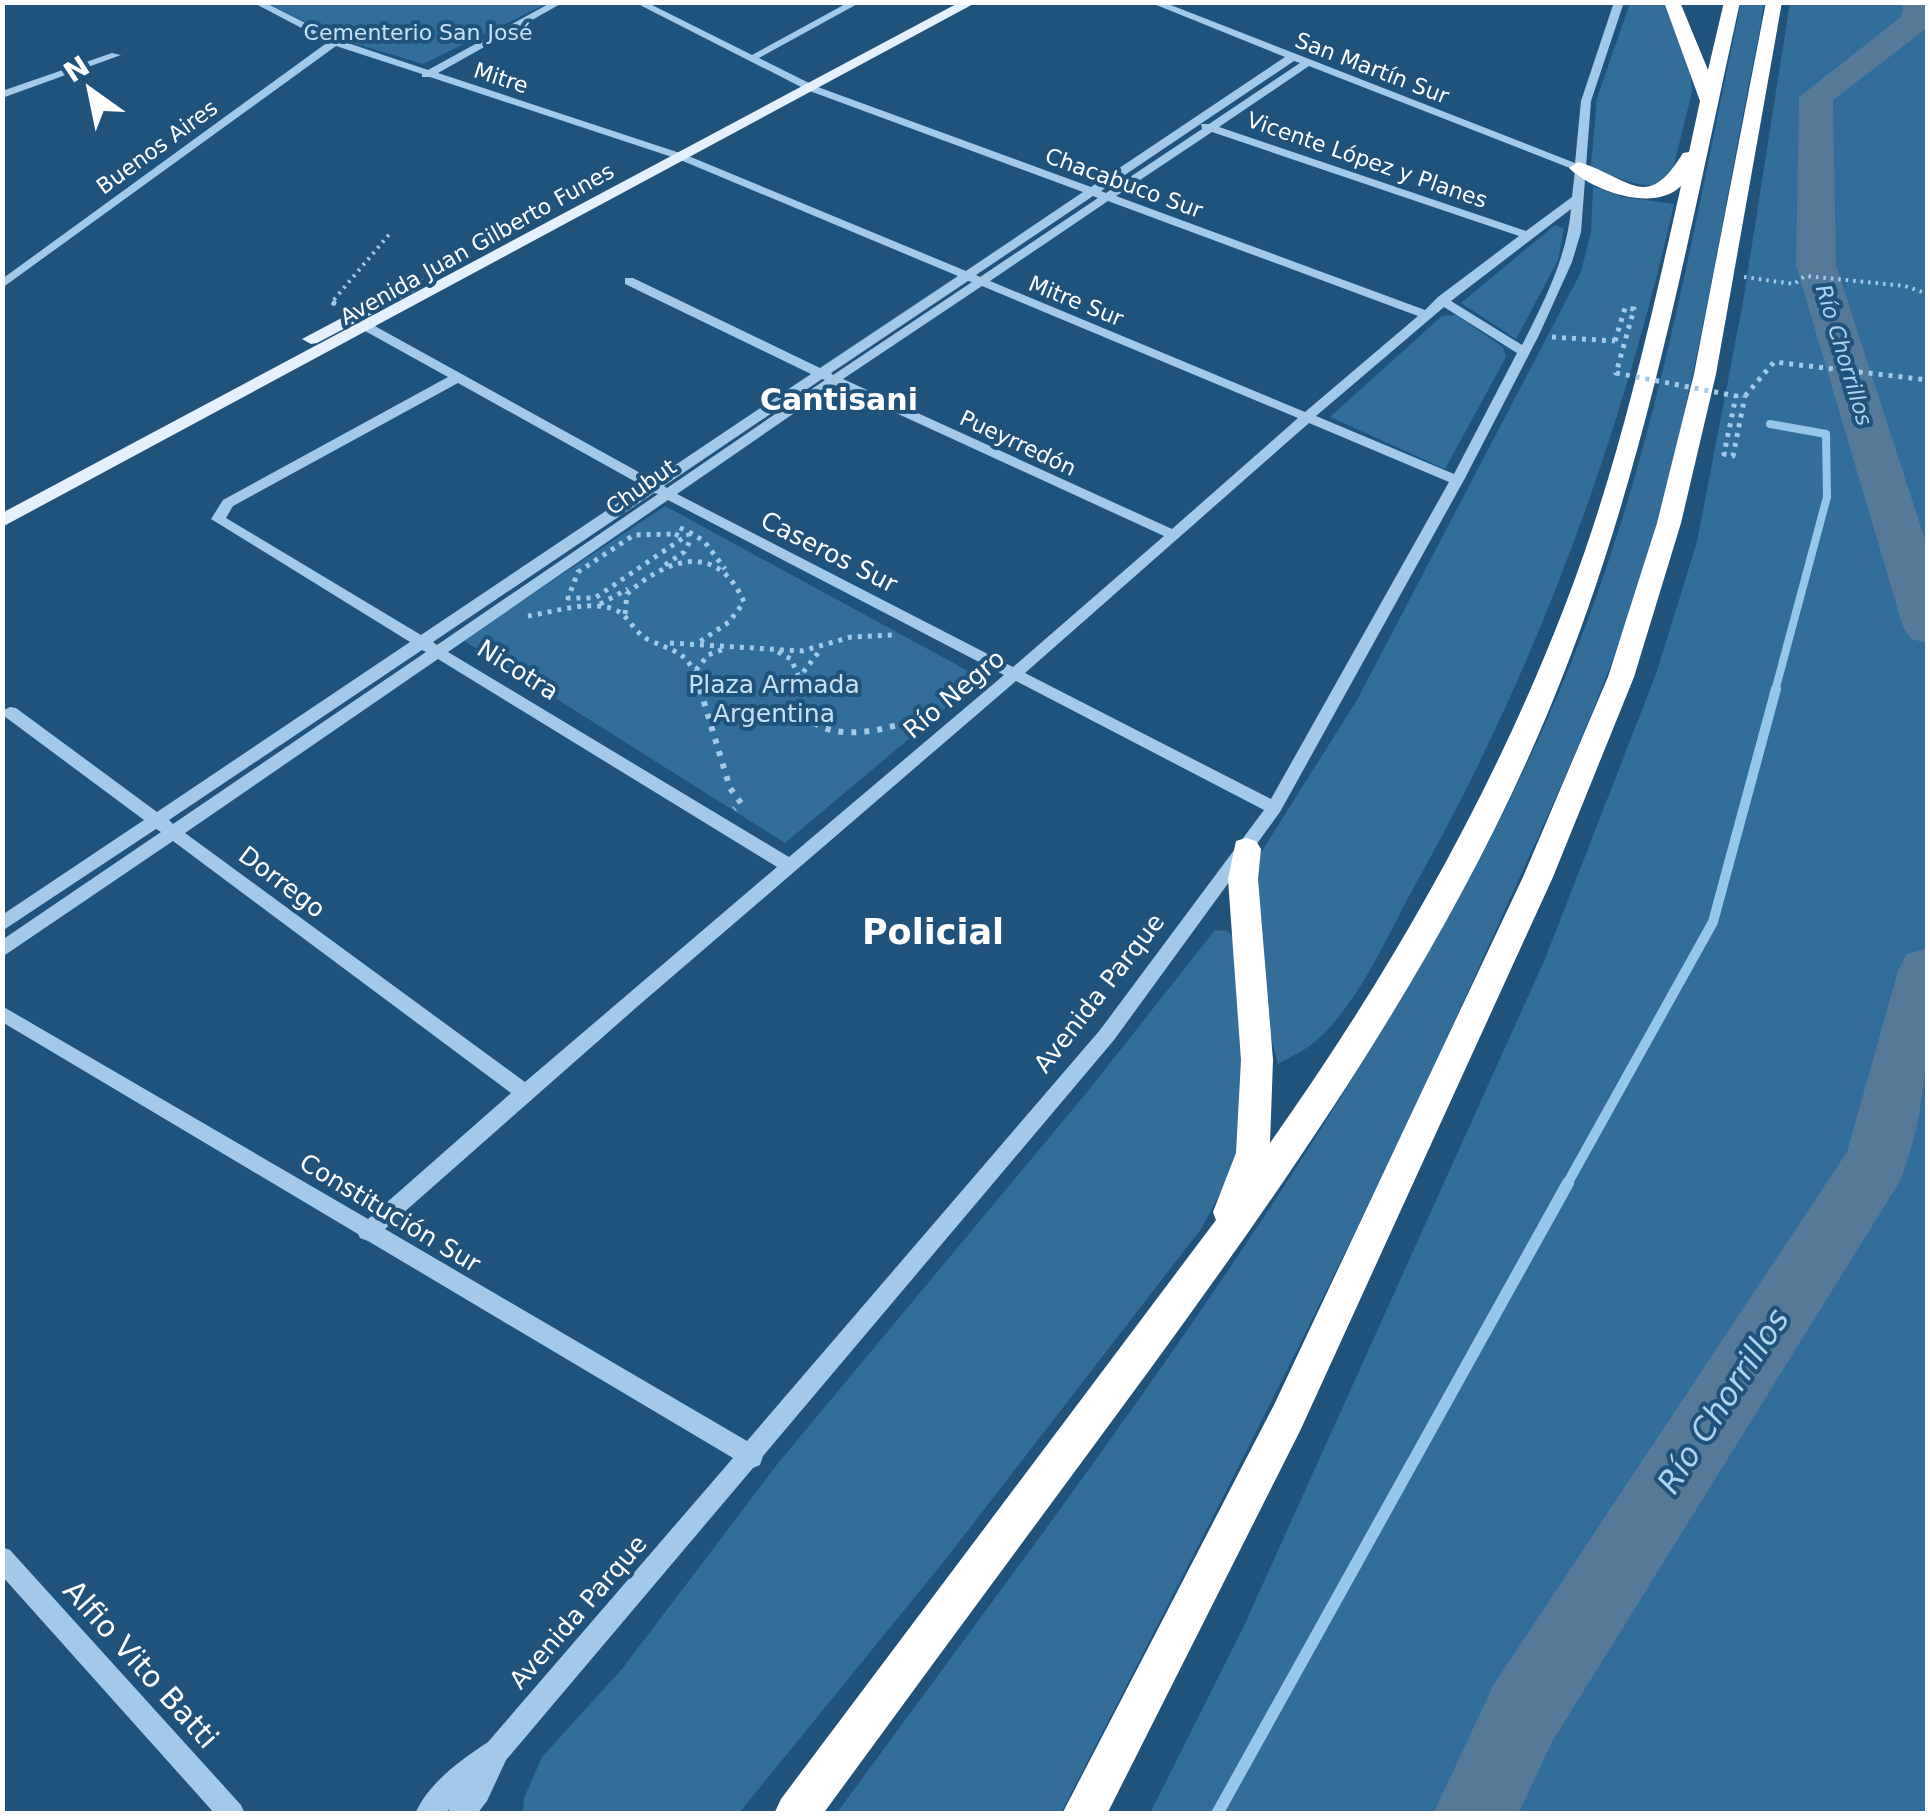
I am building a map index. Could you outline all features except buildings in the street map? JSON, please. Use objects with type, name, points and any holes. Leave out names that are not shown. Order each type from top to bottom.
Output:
[{"type":"highway","points":[[1578,168],[1628,190],[1656,193],[1682,180],[1708,105],[1694,53],[1672,2]]},
{"type":"highway","points":[[796,1814],[1214,1254],[1314,1112],[1425,924],[1515,756],[1578,607],[1652,371],[1732,2]]},
{"type":"highway","points":[[1084,1814],[1287,1418],[1560,822],[1621,677],[1669,524],[1705,374],[1774,2]]},
{"type":"highway","points":[[1214,1254],[1253,1153],[1256,1060],[1244,878],[1246,850]]},
{"type":"main road","name":"Avenida Juan Gilberto Funes","points":[[2,504],[466,256],[673,154],[947,2]]},
{"type":"main road","name":"Avenida Juan Gilberto Funes","points":[[803,84],[971,2]]},
{"type":"main road","name":"Avenida Juan Gilberto Funes","points":[[2,521],[485,265],[673,154]]},
{"type":"main road","points":[[466,256],[485,265]]},
{"type":"street","name":"Mitre","points":[[256,2],[335,42],[673,154]]},
{"type":"street","points":[[426,74],[560,2]]},
{"type":"street","name":"Chacabuco Sur","points":[[638,2],[803,84],[1424,314]]},
{"type":"street","points":[[751,59],[857,2]]},
{"type":"street","name":"San Martín Sur","points":[[1153,2],[1578,168]]},
{"type":"street","name":"Avenida Parque","points":[[460,1814],[478,1792],[498,1751],[1108,1036],[1274,808],[1529,344],[1566,262],[1575,232],[1586,100],[1619,2]]},
{"type":"street","name":"Buenos Aires","points":[[2,284],[335,42]]},
{"type":"street","points":[[2,95],[116,55]]},
{"type":"street","name":"Chubut","points":[[2,950],[669,495],[964,277],[1291,58]]},
{"type":"street","name":"Chubut","points":[[2,924],[653,486],[980,284],[1306,64]]},
{"type":"street","name":"Vicente López y Planes","points":[[1194,123],[1526,235]]},
{"type":"street","name":"Mitre Sur","points":[[673,154],[1456,480]]},
{"type":"street","name":"Río Negro","points":[[368,1232],[524,1092],[1175,536],[1424,314],[1577,199]]},
{"type":"street","name":"Pueyrredón","points":[[629,281],[827,377],[1175,536]]},
{"type":"street","points":[[1442,300],[1529,344]]},
{"type":"street","name":"Caseros Sur","points":[[369,328],[455,380],[669,495],[1274,808]]},
{"type":"street","name":"Nicotra","points":[[455,380],[228,503],[218,519],[790,866]]},
{"type":"street","name":"Dorrego","points":[[10,712],[524,1092]]},
{"type":"street","name":"Constitución Sur","points":[[2,1013],[752,1456]]},
{"type":"street","name":"Alfio Vito Batti","points":[[2,1558],[232,1814]]},
{"type":"street","name":"Avenida Parque","points":[[428,1814],[463,1773],[498,1751]]},
{"type":"path","points":[[352,317],[332,302],[392,231]]},
{"type":"path","points":[[1723,274],[1794,284],[1805,276],[1867,282],[1905,286],[1928,294]]},
{"type":"path","points":[[1529,344],[1615,341],[1625,308],[1634,309],[1616,373],[1736,396],[1724,454],[1733,456],[1745,396],[1774,362],[1928,380]]},
{"type":"path","points":[[689,505],[668,520],[704,541],[739,584],[744,602],[728,622],[696,644]]},
{"type":"path","points":[[563,610],[578,572],[634,535],[675,534],[685,530]]},
{"type":"path","points":[[625,616],[627,594],[633,586],[684,552],[690,541],[685,530]]},
{"type":"path","points":[[568,598],[595,598],[683,538],[675,534]]},
{"type":"path","points":[[660,554],[662,567]]},
{"type":"path","points":[[662,567],[710,562],[726,570]]},
{"type":"path","points":[[636,570],[645,576]]},
{"type":"path","points":[[612,586],[633,586]]},
{"type":"path","points":[[589,607],[633,586]]},
{"type":"path","points":[[480,626],[563,610],[614,609],[645,638],[778,652],[822,648],[850,637],[890,638],[912,620]]},
{"type":"path","points":[[664,642],[676,648],[695,671],[730,788],[741,802],[718,822]]},
{"type":"path","points":[[695,671],[708,655],[730,648]]},
{"type":"path","points":[[798,676],[822,648]]},
{"type":"path","points":[[778,652],[797,665],[795,694],[802,710],[844,733],[874,732],[920,717],[946,733]]},
{"type":"green space","points":[[1790,2],[1927,3],[1927,1813],[1150,1813],[1243,1628],[1545,959],[1656,674],[1697,542],[1743,302]]},
{"type":"green space","name":"Cementerio San José","points":[[267,3],[548,3],[423,64],[340,39]]},
{"type":"green space","points":[[1630,3],[1667,3],[1689,61],[1692,92],[1670,181],[1659,184],[1630,182],[1591,166],[1597,98]]},
{"type":"green space","points":[[1741,3],[1764,3],[1759,34],[1683,419],[1643,571],[1604,683],[1572,759],[1387,1166],[1280,1383],[1061,1813],[836,1814],[1104,1448],[1234,1262],[1390,1017],[1512,796],[1587,622],[1637,470],[1676,316]]},
{"type":"green space","points":[[1593,186],[1623,197],[1674,204],[1600,469],[1535,640],[1498,724],[1371,968],[1346,1007],[1313,1044],[1278,1064],[1262,1001],[1255,862],[1357,700],[1581,272],[1591,231]]},
{"type":"green space","points":[[1555,225],[1564,229],[1558,260],[1516,339],[1461,303]]},
{"type":"green space","points":[[1456,315],[1503,347],[1506,357],[1445,469],[1330,417],[1442,316]]},
{"type":"green space","name":"Plaza Armada Argentina","points":[[665,506],[981,678],[785,843],[463,640]]},
{"type":"green space","points":[[1215,930],[1227,931],[1236,938],[1246,1062],[1242,1152],[1201,1229],[945,1560],[739,1813],[523,1814],[524,1798],[542,1757],[622,1669],[779,1462],[1088,1091]]},
{"type":"waterway","name":"Río Chorrillos","points":[[1920,2],[1916,21],[1816,97],[1816,265],[1928,627]]},
{"type":"waterway","points":[[1770,424],[1826,434],[1827,497],[1775,691]]},
{"type":"waterway","points":[[1566,1186],[1713,922],[1776,689]]},
{"type":"waterway","name":"Río Chorrillos","points":[[1475,1814],[1523,1713],[1877,1161],[1928,971]]},
{"type":"waterway","points":[[1217,1814],[1568,1183]]},
{"type":"district","name":"Cantisani","points":[[839,399]]},
{"type":"district","name":"Policial","points":[[933,932]]}]
